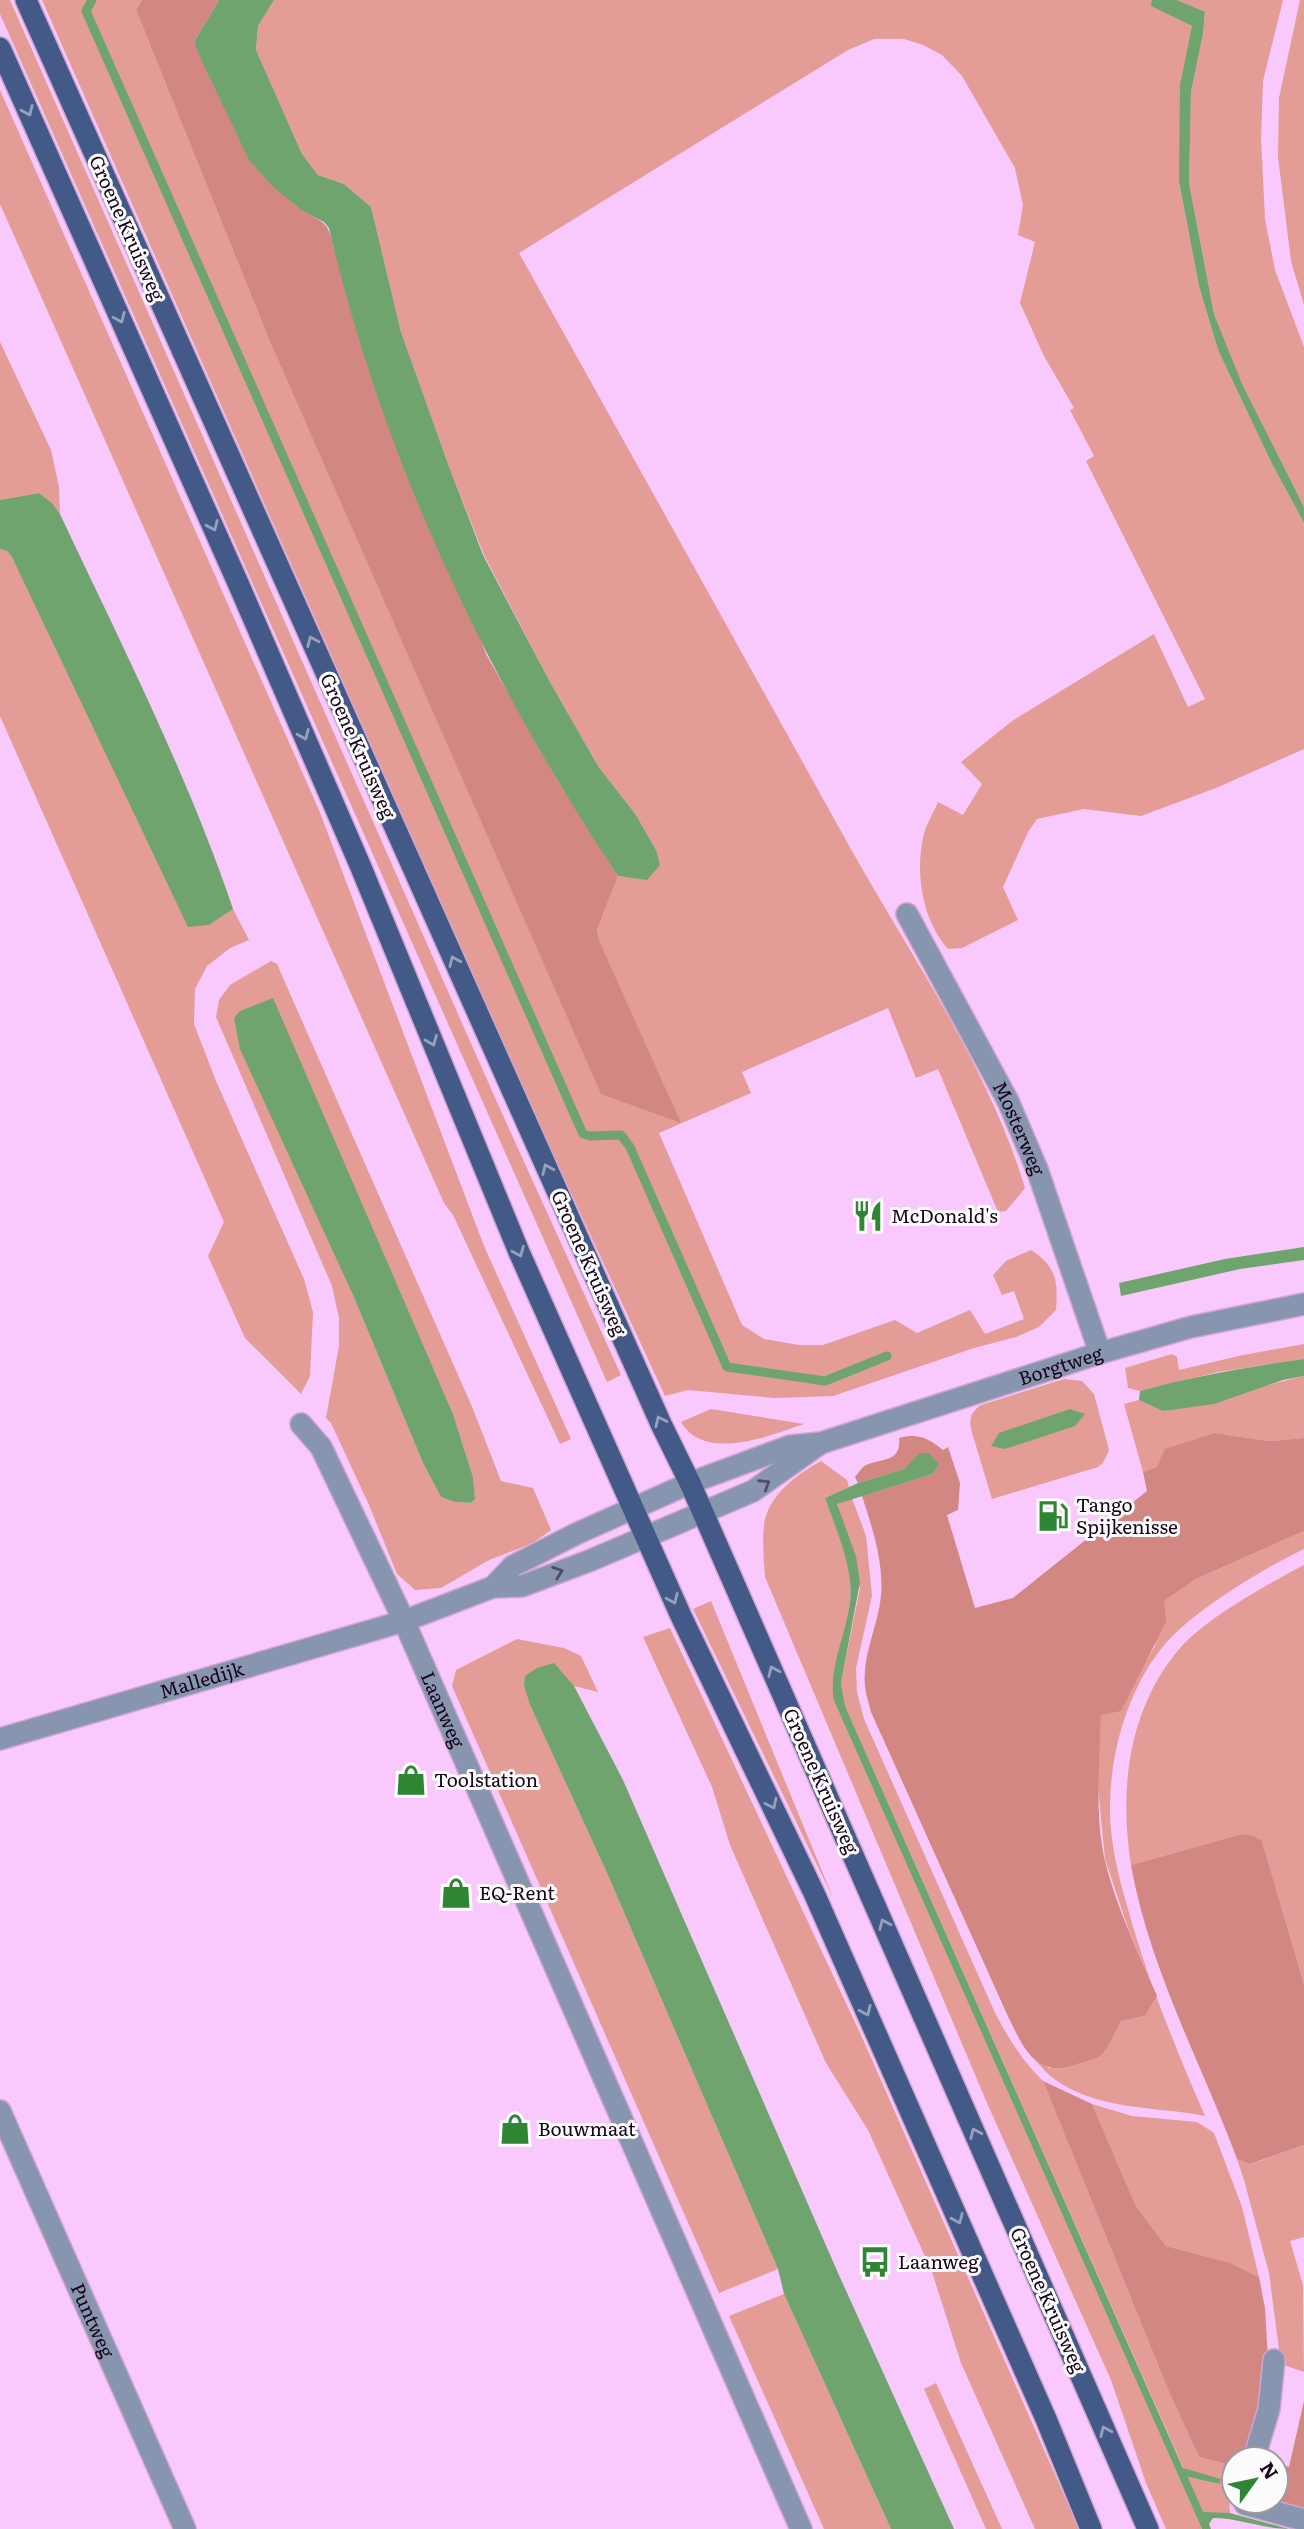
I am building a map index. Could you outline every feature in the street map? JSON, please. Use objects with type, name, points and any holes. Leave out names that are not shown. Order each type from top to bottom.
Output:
[{"type":"main road","name":"Groene Kruisweg","points":[[26,0],[703,1512],[1148,2529]]},
{"type":"main road","points":[[0,48],[244,596],[360,865],[519,1252],[632,1509],[814,1894],[1046,2419],[1091,2529]]},
{"type":"street","name":"Mosterweg","points":[[907,914],[1007,1101],[1037,1169],[1100,1353]]},
{"type":"street","name":"Borgtweg","points":[[632,1509],[690,1483],[790,1446],[821,1443],[1100,1353],[1191,1327],[1304,1304]]},
{"type":"street","points":[[302,1424],[321,1447],[404,1621]]},
{"type":"street","name":"Borgtweg","points":[[645,1537],[753,1491],[821,1443]]},
{"type":"street","name":"Malledijk","points":[[493,1587],[513,1566],[632,1509]]},
{"type":"street","name":"Malledijk","points":[[0,1739],[404,1621],[493,1587],[522,1586],[645,1537]]},
{"type":"street","name":"Laanweg","points":[[404,1621],[801,2529]]},
{"type":"street","name":"Puntweg","points":[[0,2111],[185,2529]]},
{"type":"street","points":[[1258,2445],[1269,2409],[1274,2360]]},
{"type":"street","points":[[1286,2515],[1304,2520]]},
{"type":"shaded area","points":[[0,0],[10,0],[496,1100],[621,1375],[607,1382],[0,14]]},
{"type":"shaded area","points":[[42,0],[142,0],[136,10],[270,342],[601,1093],[600,943],[597,930],[618,876],[647,879],[656,850],[636,815],[598,766],[550,682],[484,555],[401,332],[371,207],[344,184],[318,175],[302,154],[256,50],[258,26],[274,0],[1152,0],[1152,6],[1192,26],[1179,183],[1199,286],[1218,350],[1271,462],[1304,523],[1304,749],[1216,788],[1141,816],[1084,809],[1037,819],[1028,832],[1003,887],[1018,920],[962,948],[948,949],[932,925],[923,897],[920,867],[924,834],[938,802],[963,815],[982,784],[961,762],[1012,721],[1154,634],[1188,707],[1205,699],[1086,461],[1094,456],[1070,410],[1074,408],[1044,356],[1020,303],[1035,242],[1018,235],[1023,205],[1015,168],[962,76],[942,55],[923,45],[904,39],[874,39],[848,50],[519,253],[852,851],[948,1015],[992,1101],[1025,1188],[1006,1211],[998,1212],[938,1069],[916,1078],[888,1008],[742,1072],[751,1093],[659,1133],[742,1325],[764,1339],[799,1345],[823,1345],[895,1320],[917,1333],[970,1310],[985,1334],[1024,1319],[1014,1291],[1002,1295],[993,1275],[1006,1261],[1031,1250],[1051,1269],[1057,1291],[1056,1310],[1039,1327],[1016,1337],[974,1348],[833,1396],[774,1398],[688,1390],[665,1396],[522,1087]]},
{"type":"shaded area","points":[[142,0],[219,0],[194,42],[303,211],[322,222],[328,229],[486,654],[558,781],[618,876],[597,930],[600,943],[681,1123],[601,1094],[270,342],[136,10]]},
{"type":"shaded area","points":[[219,0],[274,0],[258,26],[256,50],[302,154],[318,175],[344,184],[371,207],[401,332],[483,555],[598,766],[636,815],[656,850],[660,865],[647,880],[618,876],[570,801],[483,646],[410,483],[379,399],[329,228],[273,187],[249,160],[200,57],[194,42]]},
{"type":"shaded area","points":[[1152,0],[1177,0],[1205,12],[1191,92],[1189,183],[1214,314],[1242,384],[1304,507],[1304,523],[1271,462],[1218,350],[1199,286],[1179,182],[1180,85],[1192,26],[1151,6]]},
{"type":"shaded area","points":[[1177,0],[1283,0],[1263,81],[1261,138],[1265,219],[1275,270],[1304,347],[1304,507],[1241,384],[1214,314],[1189,183],[1191,92],[1205,13]]},
{"type":"shaded area","points":[[1300,0],[1304,0],[1304,305],[1291,261],[1278,157],[1279,98]]},
{"type":"shaded area","points":[[0,90],[319,810],[484,1246],[571,1439],[560,1444],[453,1215],[444,1203],[0,204]]},
{"type":"shaded area","points":[[0,342],[51,450],[59,487],[60,514],[52,503],[39,493],[0,500]]},
{"type":"shaded area","points":[[39,493],[52,503],[60,514],[152,709],[215,858],[233,909],[209,925],[188,927],[12,557],[7,551],[0,549],[0,500]]},
{"type":"shaded area","points":[[0,549],[7,551],[12,557],[209,925],[233,909],[249,940],[230,948],[207,966],[195,989],[194,1024],[216,1081],[304,1279],[313,1312],[310,1376],[301,1394],[245,1338],[208,1256],[224,1222],[0,716]]},
{"type":"shaded area","points":[[271,961],[277,964],[473,1409],[501,1481],[533,1488],[551,1530],[533,1543],[489,1560],[441,1588],[415,1590],[397,1574],[369,1505],[331,1423],[326,1418],[339,1346],[339,1318],[332,1286],[216,1017],[219,1000],[230,985]],"holes":[[[272,999],[453,1414],[473,1477],[475,1499],[471,1503],[455,1502],[441,1497],[423,1463],[353,1295],[254,1007]]]},
{"type":"shaded area","points":[[273,998],[453,1414],[473,1477],[475,1499],[471,1503],[455,1502],[441,1497],[423,1463],[353,1295],[240,1049],[234,1018],[240,1011]]},
{"type":"shaded area","points":[[1304,1247],[1304,1260],[1240,1269],[1121,1296],[1119,1283],[1225,1259]]},
{"type":"shaded area","points":[[1304,1344],[1304,1359],[1218,1372],[1140,1391],[1128,1388],[1125,1368],[1172,1354],[1177,1357],[1179,1370]]},
{"type":"shaded area","points":[[1304,1359],[1304,1376],[1283,1380],[1214,1404],[1163,1411],[1139,1400],[1140,1391],[1160,1386],[1221,1372]]},
{"type":"shaded area","points":[[1304,1376],[1304,1438],[1269,1441],[1215,1433],[1157,1468],[1143,1472],[1124,1404],[1139,1400],[1164,1411]]},
{"type":"shaded area","points":[[1064,1379],[1082,1381],[1094,1394],[1109,1450],[1103,1463],[1098,1467],[992,1499],[971,1429],[973,1413],[981,1405]]},
{"type":"shaded area","points":[[711,1409],[804,1424],[757,1439],[722,1444],[706,1441],[692,1434],[681,1422]]},
{"type":"shaded area","points":[[1070,1409],[1085,1414],[1075,1426],[1005,1449],[991,1446],[999,1433]]},
{"type":"shaded area","points":[[1215,1433],[1269,1441],[1304,1438],[1304,1531],[1196,1579],[1164,1601],[1166,1622],[1121,1711],[1101,1715],[1099,1807],[1105,1861],[1121,1912],[1157,1996],[1145,2016],[1121,2021],[1101,2055],[1065,2067],[1052,2068],[1032,2057],[1012,2025],[871,1712],[866,1693],[866,1663],[881,1596],[881,1570],[862,1496],[933,1474],[939,1464],[908,1465],[904,1469],[858,1483],[855,1477],[863,1467],[888,1459],[897,1453],[899,1438],[917,1436],[943,1450],[948,1447],[960,1483],[958,1510],[947,1515],[975,1608],[1013,1598],[1147,1491],[1143,1472],[1157,1467],[1165,1449]]},
{"type":"shaded area","points":[[920,1453],[929,1453],[939,1464],[933,1474],[837,1504],[856,1556],[860,1582],[841,1683],[845,1706],[1183,2468],[1220,2479],[1219,2484],[1188,2477],[1203,2512],[1237,2515],[1289,2529],[1213,2518],[1209,2524],[1211,2529],[1202,2529],[834,1701],[833,1678],[849,1609],[850,1581],[844,1552],[825,1498],[858,1483],[904,1469]]},
{"type":"shaded area","points":[[821,1461],[847,1480],[849,1487],[825,1498],[845,1552],[850,1577],[847,1630],[834,1701],[1202,2529],[1166,2529],[1146,2483],[1111,2380],[987,2103],[765,1577],[763,1532],[766,1515],[784,1488]]},
{"type":"shaded area","points":[[852,1498],[866,1536],[872,1596],[856,1668],[857,1692],[864,1719],[996,2015],[1011,2042],[1043,2081],[1169,2392],[1199,2457],[1220,2462],[1220,2479],[1184,2469],[845,1706],[841,1683],[860,1588],[837,1504]]},
{"type":"shaded area","points":[[1304,1531],[1304,1549],[1227,1593],[1173,1635],[1139,1683],[1124,1722],[1111,1783],[1111,1828],[1123,1890],[1152,1984],[1129,1931],[1105,1859],[1098,1786],[1101,1715],[1138,1674],[1155,1646],[1164,1601],[1196,1579]]},
{"type":"shaded area","points":[[1304,1565],[1304,1984],[1262,1841],[1242,1834],[1131,1865],[1126,1808],[1138,1723],[1162,1672],[1180,1648],[1205,1625],[1238,1602]]},
{"type":"shaded area","points":[[711,1601],[833,1898],[693,1609]]},
{"type":"shaded area","points":[[670,1628],[861,2035],[1079,2529],[1035,2529],[961,2363],[932,2272],[868,2130],[826,2063],[730,1845],[712,1787],[643,1637]]},
{"type":"shaded area","points":[[517,1639],[564,1648],[581,1656],[598,1692],[574,1686],[553,1664],[530,1705],[607,1873],[778,2269],[719,2293],[452,1686],[456,1670]]},
{"type":"shaded area","points":[[554,1663],[574,1686],[623,1780],[838,2273],[954,2529],[891,2529],[784,2294],[778,2269],[607,1873],[530,1705],[524,1685],[525,1676],[537,1668]]},
{"type":"shaded area","points":[[1242,1834],[1262,1841],[1304,1984],[1304,2145],[1250,2164],[1237,2159],[1177,2014],[1150,1941],[1131,1865]]},
{"type":"shaded area","points":[[1157,1997],[1205,2116],[1127,2106],[1088,2096],[1053,2078],[1034,2059],[1049,2068],[1100,2055],[1121,2021],[1145,2016]]},
{"type":"shaded area","points":[[1043,2081],[1092,2104],[1136,2206],[1166,2246],[1231,2263],[1259,2277],[1265,2308],[1268,2360],[1252,2445],[1220,2445],[1220,2462],[1199,2457],[1169,2392]]},
{"type":"shaded area","points":[[1092,2104],[1132,2116],[1197,2122],[1214,2133],[1242,2207],[1259,2277],[1231,2263],[1166,2246],[1136,2206]]},
{"type":"shaded area","points":[[1304,2145],[1304,2237],[1290,2241],[1303,2285],[1304,2372],[1281,2364],[1269,2273],[1237,2159],[1251,2164]]},
{"type":"shaded area","points":[[784,2294],[891,2529],[824,2529],[729,2316]]},
{"type":"shaded area","points":[[936,2383],[1002,2529],[986,2529],[924,2389]]},
{"type":"shaded area","points":[[1304,2401],[1304,2513],[1290,2509],[1290,2463]]},
{"type":"shaded area","points":[[1188,2477],[1218,2484],[1220,2481],[1220,2513],[1203,2513]]},
{"type":"waterway","points":[[92,0],[86,11],[583,1134],[621,1135],[630,1147],[727,1367],[825,1381],[887,1356]]},
{"type":"place","name":"McDonald's","points":[[868,1216]]},
{"type":"place","name":"Tango Spijkenisse","points":[[1053,1516]]},
{"type":"place","name":"Toolstation","points":[[411,1780]]},
{"type":"place","name":"EQ-Rent","points":[[456,1893]]},
{"type":"place","name":"Bouwmaat","points":[[515,2129]]},
{"type":"place","name":"Laanweg","points":[[875,2262]]}]
